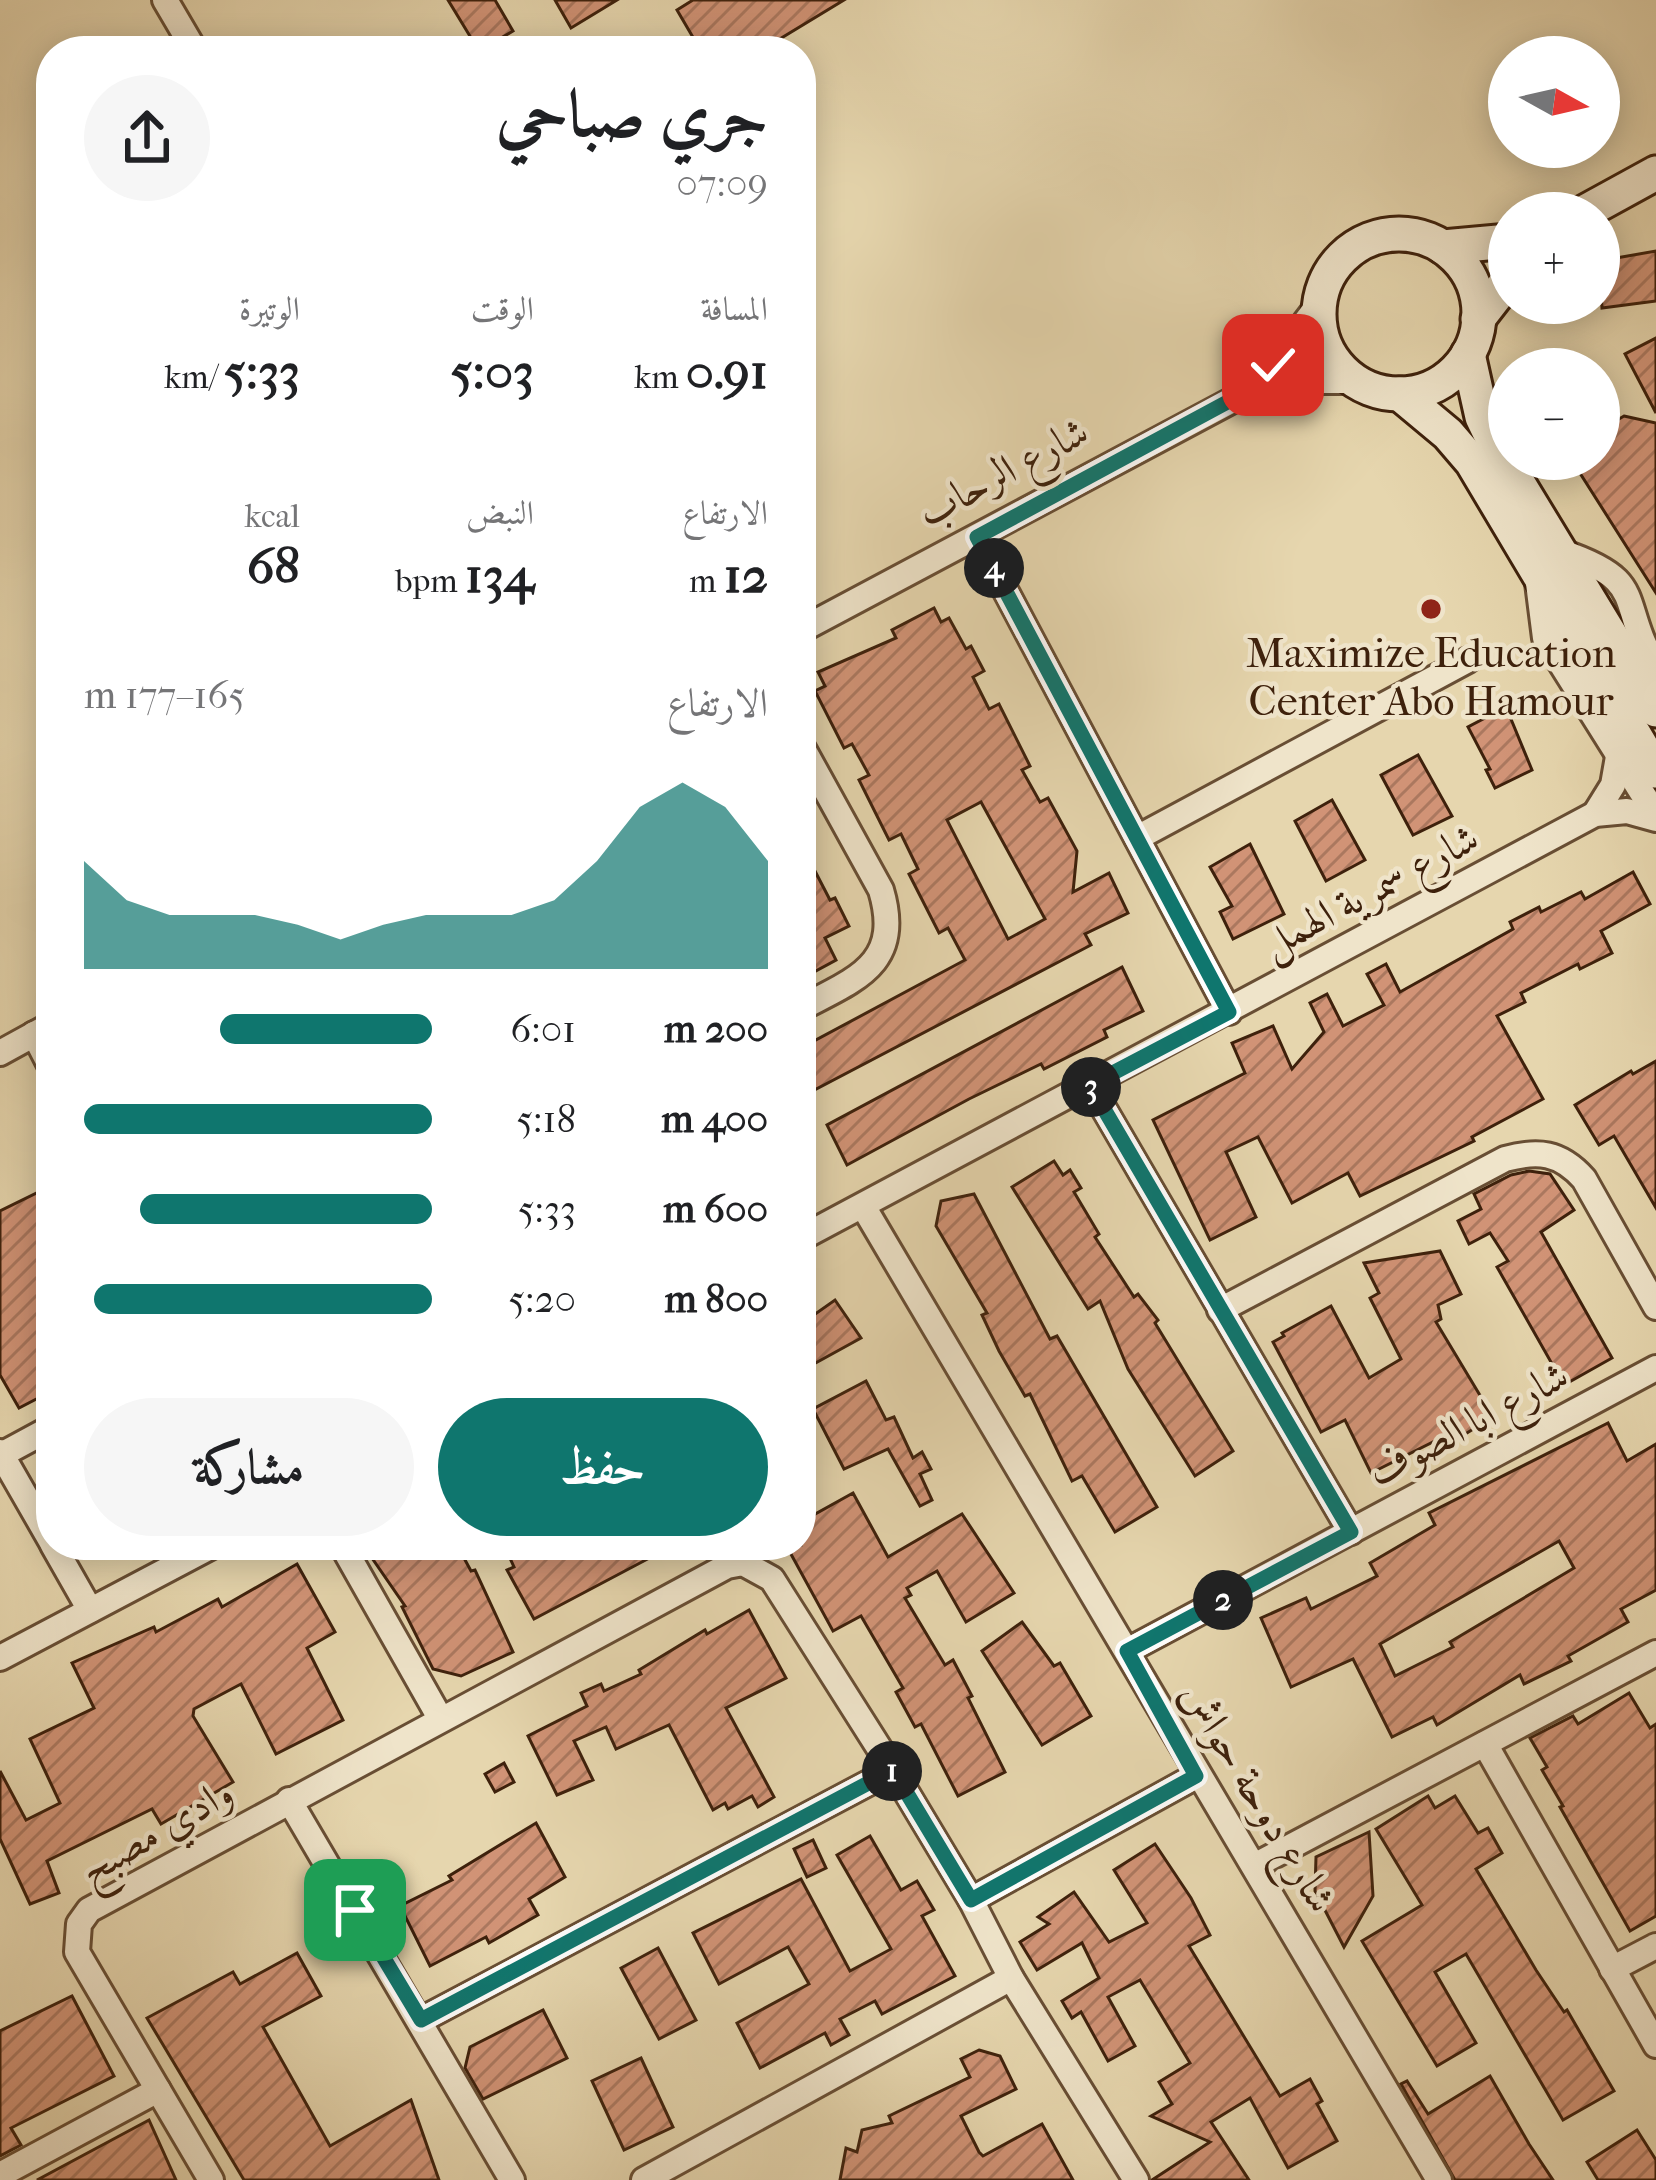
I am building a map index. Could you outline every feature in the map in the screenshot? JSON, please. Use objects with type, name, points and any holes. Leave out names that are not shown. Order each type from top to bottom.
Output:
[{"type":"street","points":[[165,0],[186,36]]},
{"type":"street","points":[[1620,193],[1656,173]]},
{"type":"street","points":[[1478,319],[1471,278],[1444,247],[1419,236],[1392,234],[1366,241],[1335,267],[1319,304],[1326,347],[1338,366],[1373,390],[1400,394],[1427,389],[1450,375],[1468,354],[1478,319],[1488,306]]},
{"type":"street","points":[[1444,247],[1488,243]]},
{"type":"street","name":"شارع الرحاب","points":[[816,622],[1246,392],[1319,304]]},
{"type":"street","points":[[1468,354],[1482,417],[1656,771]]},
{"type":"street","name":"شارع الرحاب","points":[[1246,392],[1318,381],[1354,381]]},
{"type":"street","points":[[1400,394],[1448,434],[1472,462],[1656,710]]},
{"type":"street","points":[[977,537],[1229,1012]]},
{"type":"street","points":[[1550,562],[1604,568],[1622,583],[1641,641],[1656,667]]},
{"type":"street","points":[[1550,562],[1545,638],[1656,817]]},
{"type":"street","points":[[1137,838],[1468,660]]},
{"type":"street","points":[[1595,814],[1613,785],[1618,751]]},
{"type":"street","points":[[816,772],[881,890],[888,912],[887,936],[878,960],[860,976],[816,1000]]},
{"type":"street","points":[[1595,814],[1627,811],[1656,817]]},
{"type":"street","name":"شارع سمرية الهمل","points":[[816,1230],[1595,814]]},
{"type":"street","points":[[0,1053],[36,1033]]},
{"type":"street","points":[[1090,1085],[1351,1532]]},
{"type":"street","points":[[1220,1310],[1504,1159],[1528,1153],[1550,1153],[1570,1163],[1656,1307]]},
{"type":"street","name":"شارع دوحة حواش","points":[[863,1206],[1439,2180]]},
{"type":"street","name":"شارع ابا الصوف","points":[[1127,1651],[1656,1368]]},
{"type":"street","points":[[36,1436],[1,1454],[36,1515]]},
{"type":"street","points":[[62,1560],[91,1610]]},
{"type":"street","points":[[0,1658],[186,1560]]},
{"type":"street","points":[[350,1560],[440,1718]]},
{"type":"street","name":"وادي مصبح","points":[[211,2180],[77,1952],[79,1924],[89,1910],[440,1718],[728,1566],[742,1564],[772,1580],[893,1770],[971,1900],[1010,1978],[1136,2180]]},
{"type":"street","points":[[1254,1866],[1656,1653]]},
{"type":"street","points":[[1484,1744],[1656,2045]]},
{"type":"street","points":[[421,2020],[893,1770]]},
{"type":"street","points":[[971,1900],[1196,1776]]},
{"type":"street","points":[[289,1800],[512,2180]]},
{"type":"street","points":[[1612,1969],[1656,1946]]},
{"type":"street","points":[[644,2180],[1010,1978]]},
{"type":"street","points":[[0,2175],[158,2090]]},
{"type":"building","points":[[448,0],[495,0],[513,31],[504,36],[470,36]]},
{"type":"building","points":[[555,0],[617,0],[571,28]]},
{"type":"building","points":[[693,0],[844,0],[785,36],[692,36],[677,10]]},
{"type":"building","points":[[1656,251],[1656,301],[1620,306],[1620,257]]},
{"type":"building","points":[[1656,338],[1656,413],[1625,354]]},
{"type":"building","points":[[1620,418],[1656,423],[1656,593],[1584,480],[1620,480]]},
{"type":"building","points":[[934,608],[941,622],[949,618],[984,671],[973,677],[989,709],[999,704],[1030,766],[1022,770],[1040,802],[1048,798],[1077,851],[1073,892],[1109,873],[1128,913],[1085,934],[1091,945],[816,1089],[816,1040],[965,960],[948,928],[939,933],[909,874],[918,869],[901,834],[889,840],[859,780],[869,775],[852,744],[844,748],[816,693],[825,686],[818,672],[896,638],[892,630]],"holes":[[[981,802],[1045,919],[1008,939],[947,820]]]},
{"type":"building","points":[[1506,707],[1532,770],[1495,788],[1468,727]]},
{"type":"building","points":[[1418,755],[1452,816],[1413,835],[1381,775]]},
{"type":"building","points":[[1332,800],[1365,860],[1326,881],[1295,821]]},
{"type":"building","points":[[1250,844],[1284,914],[1233,939],[1220,912],[1232,906],[1210,867]]},
{"type":"building","points":[[1633,872],[1650,904],[1601,931],[1612,953],[1580,969],[1578,964],[1521,993],[1525,1002],[1497,1016],[1543,1099],[1472,1137],[1474,1141],[1360,1196],[1348,1173],[1292,1203],[1258,1137],[1226,1152],[1256,1217],[1210,1240],[1153,1120],[1245,1073],[1232,1043],[1273,1026],[1292,1069],[1324,1032],[1310,1003],[1327,994],[1343,1026],[1384,1005],[1367,974],[1386,964],[1400,992],[1513,929],[1510,922],[1539,907],[1541,912],[1581,892],[1585,899]]},
{"type":"building","points":[[816,873],[849,926],[825,938],[836,960],[816,971]]},
{"type":"building","points":[[1122,967],[1143,1011],[1104,1030],[1107,1037],[969,1099],[847,1165],[827,1125]]},
{"type":"building","points":[[1656,1061],[1656,1208],[1614,1136],[1599,1145],[1575,1105]]},
{"type":"building","points":[[1054,1161],[1063,1175],[1070,1170],[1081,1188],[1074,1192],[1099,1234],[1095,1237],[1134,1297],[1138,1294],[1158,1320],[1155,1323],[1233,1451],[1195,1476],[1128,1369],[1100,1301],[1088,1309],[1012,1187]]},
{"type":"building","points":[[1529,1171],[1550,1174],[1574,1210],[1541,1232],[1612,1358],[1564,1385],[1497,1267],[1508,1261],[1490,1233],[1469,1244],[1458,1221],[1481,1209],[1474,1194]]},
{"type":"building","points":[[36,1193],[36,1399],[19,1408],[0,1375],[0,1211]]},
{"type":"building","points":[[974,1194],[1050,1339],[1057,1336],[1157,1507],[1115,1532],[1082,1476],[1072,1481],[1030,1394],[1025,1396],[999,1351],[982,1315],[987,1313],[936,1226],[941,1201]]},
{"type":"building","points":[[1440,1251],[1461,1294],[1438,1305],[1441,1319],[1436,1322],[1493,1417],[1444,1447],[1439,1439],[1371,1473],[1345,1420],[1321,1432],[1273,1342],[1331,1306],[1369,1378],[1401,1359],[1370,1298],[1379,1293],[1364,1263]]},
{"type":"building","points":[[835,1300],[861,1338],[816,1363],[816,1313]]},
{"type":"building","points":[[866,1381],[886,1420],[894,1417],[913,1458],[922,1452],[931,1469],[920,1474],[932,1500],[920,1506],[888,1449],[844,1469],[816,1407]]},
{"type":"building","points":[[1608,1423],[1627,1461],[1656,1444],[1656,1590],[1621,1609],[1628,1622],[1568,1656],[1571,1661],[1524,1684],[1520,1675],[1437,1725],[1433,1717],[1392,1737],[1353,1659],[1291,1687],[1261,1618],[1306,1598],[1311,1609],[1377,1576],[1370,1563],[1435,1525],[1429,1513]],"holes":[[[1559,1541],[1574,1568],[1450,1642],[1453,1647],[1395,1676],[1380,1644]]]},
{"type":"building","points":[[853,1493],[888,1557],[962,1514],[1014,1593],[966,1622],[937,1571],[907,1588],[911,1595],[905,1598],[945,1665],[953,1660],[1005,1772],[958,1796],[921,1724],[915,1727],[896,1692],[903,1688],[861,1616],[833,1631],[794,1560],[816,1560],[816,1514]]},
{"type":"building","points":[[373,1560],[465,1560],[475,1570],[513,1652],[461,1676],[433,1669],[405,1606]]},
{"type":"building","points":[[511,1560],[646,1560],[534,1619],[507,1570],[514,1567]]},
{"type":"building","points":[[297,1564],[335,1632],[307,1648],[343,1720],[276,1754],[241,1684],[194,1709],[193,1716],[233,1782],[161,1824],[152,1809],[47,1861],[59,1893],[30,1904],[0,1839],[0,1771],[26,1820],[60,1803],[30,1739],[94,1708],[72,1663],[154,1627],[156,1632],[218,1599],[222,1607]]},
{"type":"building","points":[[749,1610],[786,1678],[726,1708],[774,1797],[758,1807],[752,1796],[728,1809],[725,1803],[713,1810],[669,1725],[616,1749],[606,1727],[574,1741],[593,1780],[557,1795],[528,1736],[587,1706],[581,1693],[601,1684],[604,1691],[641,1674],[639,1670],[705,1630],[707,1634]]},
{"type":"building","points":[[1022,1622],[1054,1666],[1060,1663],[1091,1716],[1042,1745],[982,1651]]},
{"type":"building","points":[[1629,1693],[1650,1728],[1656,1724],[1656,1916],[1630,1931],[1560,1807],[1542,1770],[1547,1767],[1530,1738],[1573,1716],[1578,1724]]},
{"type":"building","points":[[504,1763],[514,1782],[495,1792],[485,1774]]},
{"type":"building","points":[[1428,1796],[1435,1808],[1455,1796],[1478,1833],[1488,1828],[1502,1853],[1476,1869],[1614,2091],[1563,2120],[1466,1954],[1435,1972],[1476,2043],[1437,2066],[1362,1941],[1422,1905],[1376,1829]]},
{"type":"building","points":[[536,1823],[565,1877],[529,1899],[538,1915],[489,1943],[486,1937],[430,1966],[400,1906],[452,1880],[449,1876]]},
{"type":"building","points":[[1369,1832],[1373,1896],[1344,1947],[1315,1891],[1316,1857]]},
{"type":"building","points":[[870,1836],[901,1890],[917,1881],[934,1910],[922,1916],[955,1976],[882,2014],[875,2001],[840,2019],[849,2035],[831,2045],[825,2033],[760,2068],[737,2023],[809,1984],[788,1947],[719,1984],[693,1933],[801,1879],[850,1971],[891,1949],[837,1855]]},
{"type":"building","points":[[813,1840],[826,1868],[807,1877],[794,1849]]},
{"type":"building","points":[[1155,1844],[1210,1935],[1189,1946],[1280,2096],[1310,2079],[1322,2101],[1317,2104],[1337,2141],[1288,2168],[1250,2098],[1211,2122],[1249,2180],[1152,2180],[1210,2142],[1151,2116],[1172,2104],[1159,2082],[1190,2063],[1140,1980],[1108,1997],[1135,2046],[1108,2061],[1081,2012],[1072,2018],[1062,2001],[1099,1978],[1082,1943],[1037,1970],[1020,1942],[1049,1924],[1038,1917],[1074,1892],[1109,1942],[1147,1923],[1114,1870]]},
{"type":"building","points":[[658,1948],[696,2020],[659,2039],[621,1968]]},
{"type":"building","points":[[297,1953],[321,1996],[263,2027],[330,2146],[411,2100],[439,2180],[244,2180],[147,2018],[233,1972],[240,1984]]},
{"type":"building","points":[[72,1996],[114,2076],[11,2128],[21,2145],[0,2156],[0,2031]]},
{"type":"building","points":[[543,2010],[567,2058],[483,2099],[465,2068],[470,2047]]},
{"type":"building","points":[[979,2050],[1000,2056],[1016,2089],[961,2116],[979,2152],[983,2156],[1042,2124],[1073,2180],[840,2180],[846,2148],[857,2152],[862,2130],[892,2123],[889,2116],[970,2077],[961,2059]]},
{"type":"building","points":[[641,2058],[673,2127],[624,2150],[592,2081]]},
{"type":"building","points":[[1490,2076],[1553,2180],[1455,2180],[1401,2084],[1407,2081],[1428,2114]]},
{"type":"building","points":[[149,2120],[176,2180],[37,2180]]},
{"type":"building","points":[[1637,2130],[1656,2160],[1656,2180],[1598,2180],[1587,2162]]},
{"type":"place","name":"Maximize Education Center Abo Hamour","points":[[1431,609]]},
{"type":"route","points":[[355,1910],[421,2020],[893,1770],[971,1900],[1196,1776],[1127,1651],[1351,1532],[1090,1085],[1229,1012],[977,537],[1246,392],[1273,365]]}]
